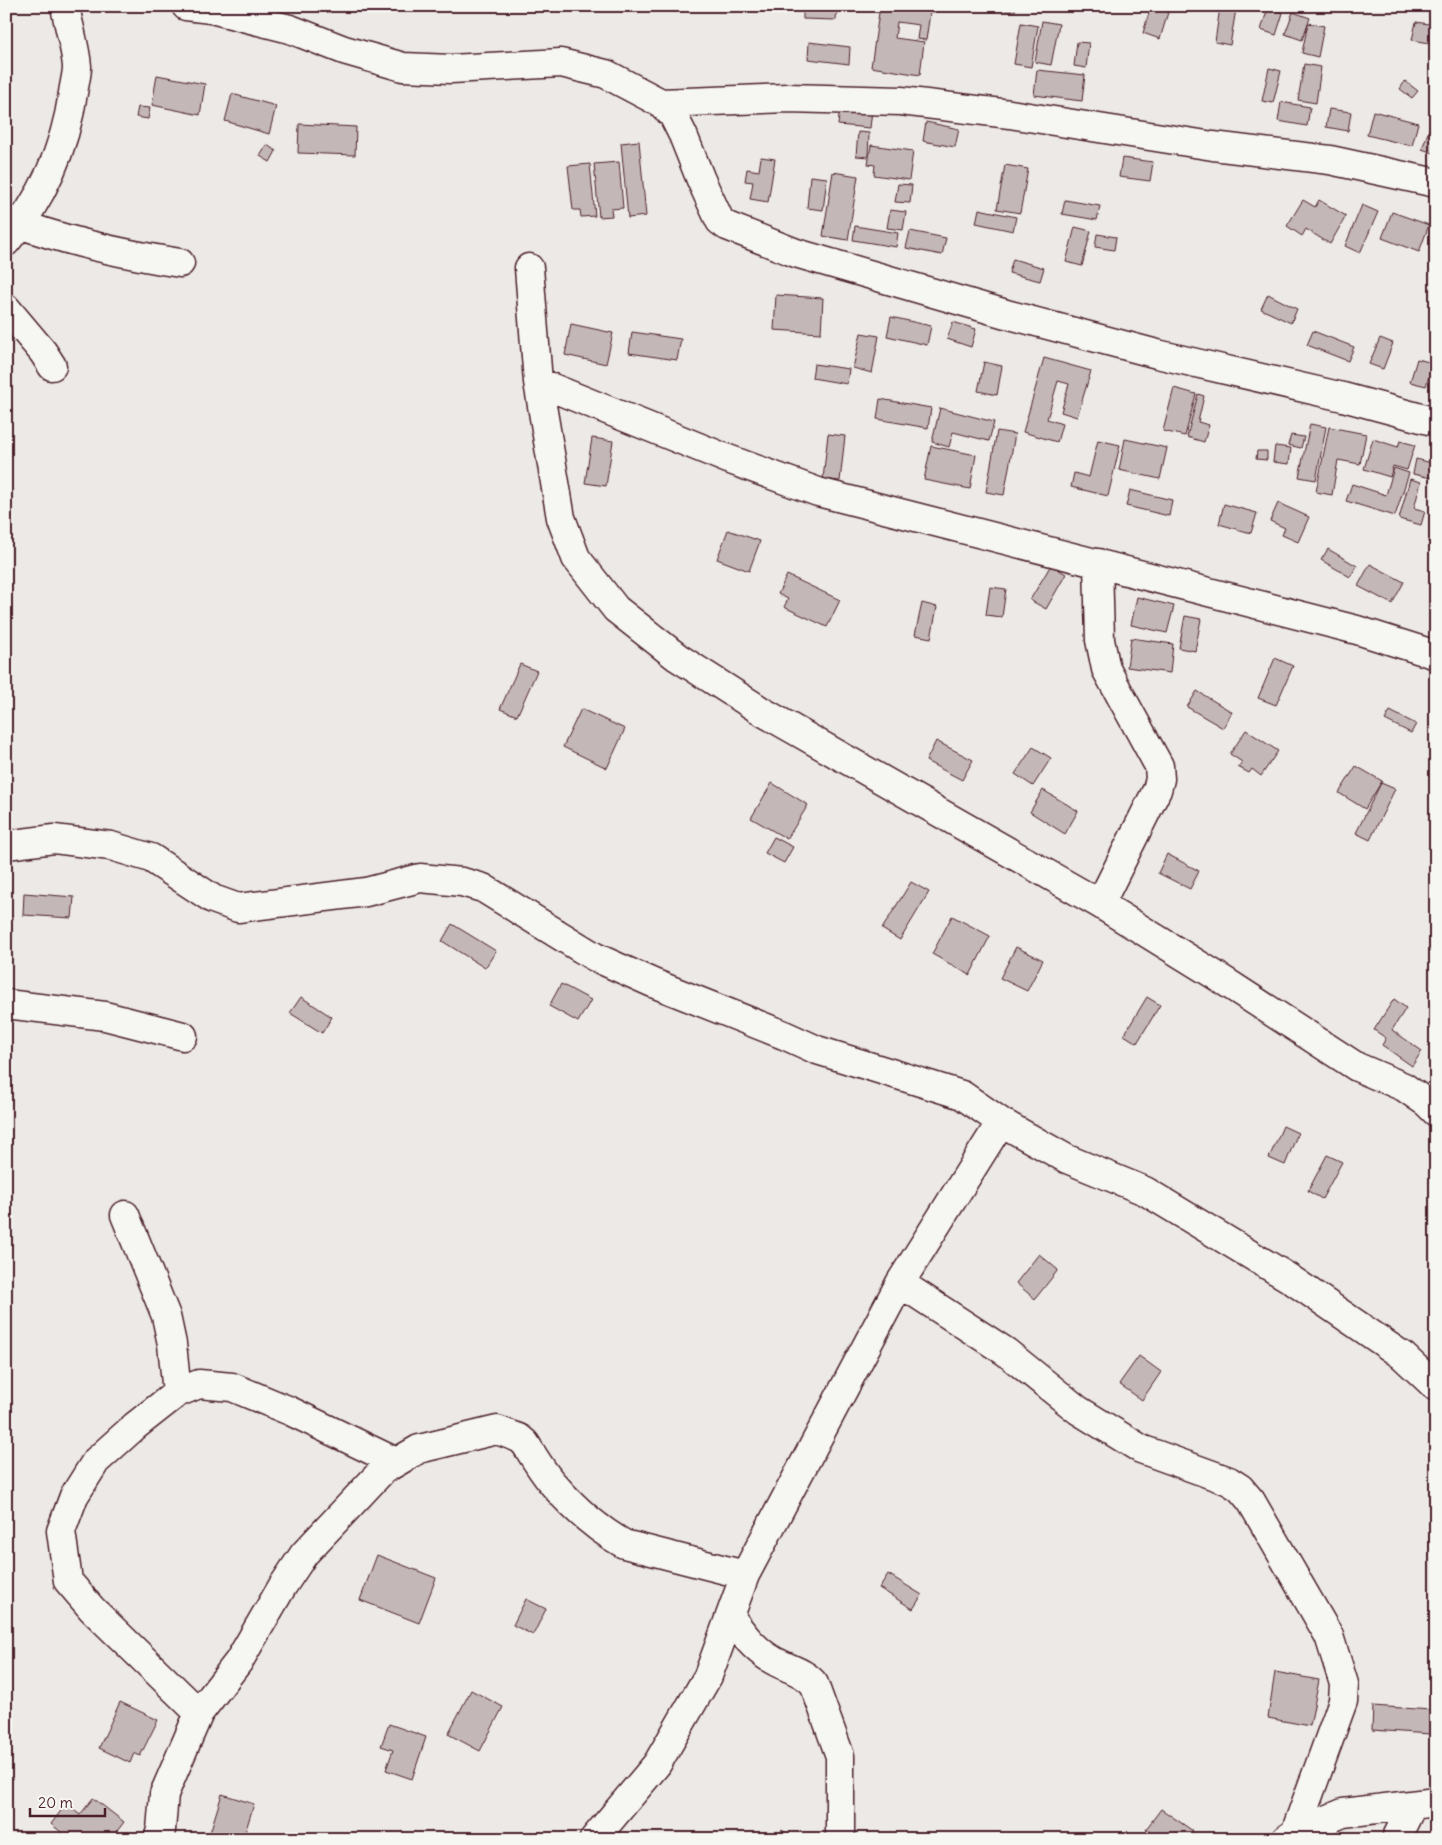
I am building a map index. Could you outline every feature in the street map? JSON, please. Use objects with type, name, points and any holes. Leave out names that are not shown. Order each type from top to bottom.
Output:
[{"type":"street","points":[[65,6],[77,67],[71,105],[61,146],[50,173],[11,229],[180,263]]},
{"type":"street","points":[[186,6],[211,9],[290,29],[344,50],[403,67],[451,68],[561,63],[606,74],[661,103],[672,115],[683,135],[720,221],[727,226],[796,253],[1006,314],[1157,354],[1343,397],[1436,422]]},
{"type":"street","points":[[661,103],[787,98],[901,101],[1010,114],[1213,146],[1330,160],[1436,183]]},
{"type":"street","points":[[529,268],[538,382],[561,518],[576,558],[616,609],[678,657],[764,712],[1100,904],[1215,974],[1356,1067],[1404,1087],[1427,1103],[1436,1112]]},
{"type":"street","points":[[6,308],[43,352],[52,366]]},
{"type":"street","points":[[538,382],[728,459],[818,492],[1357,630],[1436,654]]},
{"type":"street","points":[[1098,563],[1100,640],[1106,668],[1159,766],[1160,779],[1153,799],[1100,904]]},
{"type":"street","points":[[6,845],[54,839],[111,846],[151,858],[213,900],[238,908],[366,892],[420,878],[462,882],[483,888],[595,957],[653,983],[817,1050],[962,1095],[1001,1122],[1067,1159],[1145,1191],[1289,1278],[1402,1356],[1436,1387]]},
{"type":"street","points":[[6,1004],[105,1016],[183,1036]]},
{"type":"street","points":[[594,1839],[657,1764],[708,1676],[745,1575],[900,1283],[1001,1122]]},
{"type":"street","points":[[125,1215],[166,1316],[172,1344],[177,1393]]},
{"type":"street","points":[[900,1283],[1006,1352],[1078,1410],[1141,1449],[1229,1481],[1240,1488],[1252,1501],[1329,1636],[1344,1684],[1343,1701],[1290,1836]]},
{"type":"street","points":[[199,1713],[92,1609],[68,1582],[62,1531],[74,1496],[96,1461],[135,1426],[177,1393],[199,1384],[232,1387],[290,1411],[396,1462]]},
{"type":"street","points":[[158,1839],[161,1830],[164,1794],[199,1713],[239,1661],[282,1587],[304,1554],[383,1470],[419,1449],[497,1430],[512,1434],[525,1443],[554,1485],[609,1536],[624,1544],[745,1575]]},
{"type":"street","points":[[730,1616],[749,1642],[771,1659],[809,1677],[814,1684],[840,1756],[840,1839]]},
{"type":"street","points":[[1290,1836],[1343,1813],[1424,1804]]},
{"type":"street","points":[[1396,1839],[1424,1804]]},
{"type":"building","points":[[803,6],[837,6],[836,20],[803,19]]},
{"type":"building","points":[[880,6],[931,6],[926,40],[917,39],[919,25],[897,22],[895,38],[924,42],[920,75],[871,67]]},
{"type":"building","points":[[994,6],[1016,6],[1015,11],[994,9]]},
{"type":"building","points":[[1085,6],[1104,6],[1103,12],[1084,9]]},
{"type":"building","points":[[1151,6],[1169,9],[1160,39],[1143,33]]},
{"type":"building","points":[[1220,7],[1236,9],[1230,45],[1215,42]]},
{"type":"building","points":[[1268,8],[1283,13],[1276,35],[1261,30]]},
{"type":"building","points":[[1293,12],[1310,18],[1302,40],[1285,34]]},
{"type":"building","points":[[1042,21],[1059,24],[1051,65],[1035,62]]},
{"type":"building","points":[[1416,22],[1435,25],[1436,22],[1436,44],[1412,40]]},
{"type":"building","points":[[1021,23],[1038,26],[1031,67],[1014,64]]},
{"type":"building","points":[[1308,23],[1324,26],[1318,57],[1302,53]]},
{"type":"building","points":[[809,42],[850,47],[849,64],[808,59]]},
{"type":"building","points":[[1077,42],[1089,43],[1086,68],[1074,66]]},
{"type":"building","points":[[1304,64],[1321,67],[1316,103],[1298,100]]},
{"type":"building","points":[[1269,68],[1281,71],[1273,103],[1262,101]]},
{"type":"building","points":[[1037,70],[1085,75],[1082,101],[1034,95]]},
{"type":"building","points":[[157,75],[205,84],[200,115],[152,105]]},
{"type":"building","points":[[1405,81],[1418,91],[1412,98],[1400,89]]},
{"type":"building","points":[[232,94],[276,106],[269,134],[225,121]]},
{"type":"building","points":[[1281,102],[1310,107],[1307,126],[1278,121]]},
{"type":"building","points":[[138,107],[150,108],[148,119],[136,117]]},
{"type":"building","points":[[840,107],[872,110],[870,128],[838,125]]},
{"type":"building","points":[[1329,109],[1351,112],[1348,131],[1326,127]]},
{"type":"building","points":[[1373,111],[1418,123],[1412,146],[1367,135]]},
{"type":"building","points":[[926,122],[959,129],[955,147],[923,141]]},
{"type":"building","points":[[299,124],[356,127],[355,155],[298,153]]},
{"type":"building","points":[[1430,127],[1436,129],[1436,154],[1422,149]]},
{"type":"building","points":[[858,132],[869,133],[868,157],[856,156]]},
{"type":"building","points":[[639,141],[646,216],[628,218],[621,143]]},
{"type":"building","points":[[267,145],[276,151],[270,162],[260,156]]},
{"type":"building","points":[[871,145],[913,151],[909,180],[874,175],[875,165],[868,164]]},
{"type":"building","points":[[761,157],[775,159],[768,202],[750,199],[753,182],[745,181],[747,169],[759,171]]},
{"type":"building","points":[[1122,158],[1153,162],[1150,181],[1119,177]]},
{"type":"building","points":[[619,162],[623,208],[611,209],[612,216],[599,217],[594,164]]},
{"type":"building","points":[[590,164],[595,216],[581,217],[580,210],[573,210],[568,166]]},
{"type":"building","points":[[1005,165],[1028,169],[1020,213],[997,209]]},
{"type":"building","points":[[833,172],[858,176],[848,240],[823,236]]},
{"type":"building","points":[[810,176],[827,178],[823,210],[807,208]]},
{"type":"building","points":[[898,184],[912,185],[910,203],[895,202]]},
{"type":"building","points":[[1065,200],[1100,206],[1097,220],[1062,214]]},
{"type":"building","points":[[1303,200],[1315,207],[1319,200],[1346,216],[1330,244],[1306,229],[1302,236],[1287,226]]},
{"type":"building","points":[[1362,205],[1378,212],[1360,253],[1345,246]]},
{"type":"building","points":[[979,209],[1016,217],[1013,231],[976,223]]},
{"type":"building","points":[[890,210],[906,212],[903,230],[887,228]]},
{"type":"building","points":[[1392,212],[1429,225],[1419,252],[1382,238]]},
{"type":"building","points":[[855,226],[898,233],[896,247],[853,240]]},
{"type":"building","points":[[1075,227],[1091,231],[1082,266],[1066,262]]},
{"type":"building","points":[[910,231],[946,238],[942,255],[906,248]]},
{"type":"building","points":[[1097,234],[1116,237],[1114,250],[1095,247]]},
{"type":"building","points":[[1013,259],[1044,268],[1040,281],[1009,273]]},
{"type":"building","points":[[1268,294],[1297,309],[1291,323],[1261,309]]},
{"type":"building","points":[[776,295],[823,298],[821,333],[774,330]]},
{"type":"building","points":[[891,317],[931,326],[927,345],[887,336]]},
{"type":"building","points":[[953,322],[976,329],[971,347],[947,339]]},
{"type":"building","points":[[571,324],[613,333],[606,364],[565,355]]},
{"type":"building","points":[[1313,331],[1354,347],[1348,361],[1307,345]]},
{"type":"building","points":[[632,332],[681,339],[677,360],[629,353]]},
{"type":"building","points":[[861,333],[879,336],[872,373],[853,368]]},
{"type":"building","points":[[1380,338],[1393,343],[1383,369],[1369,364]]},
{"type":"building","points":[[1044,358],[1091,371],[1077,417],[1061,412],[1069,384],[1058,381],[1047,419],[1062,424],[1057,442],[1023,432]]},
{"type":"building","points":[[1417,359],[1433,363],[1426,386],[1410,382]]},
{"type":"building","points":[[984,362],[1002,366],[997,395],[978,391]]},
{"type":"building","points":[[814,364],[849,369],[847,384],[812,378]]},
{"type":"building","points":[[1174,388],[1196,394],[1185,436],[1163,431]]},
{"type":"building","points":[[1198,394],[1204,396],[1198,422],[1209,425],[1204,442],[1187,437]]},
{"type":"building","points":[[880,399],[931,408],[928,428],[877,419]]},
{"type":"building","points":[[940,408],[994,422],[989,441],[953,432],[949,447],[932,442]]},
{"type":"building","points":[[1310,424],[1326,427],[1316,480],[1299,477]]},
{"type":"building","points":[[1329,427],[1366,434],[1360,464],[1338,460],[1332,495],[1316,492]]},
{"type":"building","points":[[997,431],[1015,434],[1004,495],[986,492]]},
{"type":"building","points":[[828,434],[845,436],[840,481],[823,479]]},
{"type":"building","points":[[1291,435],[1304,437],[1301,448],[1288,445]]},
{"type":"building","points":[[592,438],[613,441],[606,486],[585,483]]},
{"type":"building","points":[[1125,439],[1167,448],[1160,479],[1119,470]]},
{"type":"building","points":[[1373,439],[1398,447],[1400,441],[1415,445],[1407,470],[1393,466],[1390,477],[1364,469]]},
{"type":"building","points":[[1098,440],[1120,445],[1108,496],[1071,487],[1074,473],[1089,477]]},
{"type":"building","points":[[931,446],[976,455],[970,489],[924,480]]},
{"type":"building","points":[[1275,446],[1291,448],[1289,464],[1273,462]]},
{"type":"building","points":[[1257,451],[1267,451],[1267,460],[1256,459]]},
{"type":"building","points":[[1416,459],[1436,464],[1436,479],[1413,474]]},
{"type":"building","points":[[1394,468],[1409,473],[1395,516],[1346,501],[1352,484],[1386,495]]},
{"type":"building","points":[[1410,479],[1421,482],[1414,508],[1425,511],[1421,525],[1399,519]]},
{"type":"building","points":[[1130,490],[1172,500],[1169,516],[1126,506]]},
{"type":"building","points":[[1278,503],[1309,517],[1298,542],[1282,535],[1285,528],[1270,521]]},
{"type":"building","points":[[1224,504],[1257,513],[1251,533],[1219,524]]},
{"type":"building","points":[[728,530],[760,541],[749,571],[717,559]]},
{"type":"building","points":[[1328,549],[1357,566],[1350,577],[1321,560]]},
{"type":"building","points":[[1370,564],[1404,582],[1392,604],[1358,586]]},
{"type":"building","points":[[1051,565],[1066,574],[1046,609],[1030,600]]},
{"type":"building","points":[[787,575],[840,600],[827,627],[784,607],[788,599],[778,594]]},
{"type":"building","points":[[990,587],[1006,589],[1002,617],[986,615]]},
{"type":"building","points":[[1137,597],[1174,606],[1167,633],[1131,625]]},
{"type":"building","points":[[922,603],[937,607],[931,638],[915,635]]},
{"type":"building","points":[[1185,616],[1201,619],[1195,651],[1179,648]]},
{"type":"building","points":[[1131,638],[1173,644],[1170,673],[1127,667]]},
{"type":"building","points":[[1275,658],[1293,666],[1276,705],[1258,698]]},
{"type":"building","points":[[520,664],[537,671],[517,716],[500,709]]},
{"type":"building","points":[[1197,691],[1232,712],[1223,728],[1187,707]]},
{"type":"building","points":[[581,709],[625,729],[607,768],[563,747]]},
{"type":"building","points":[[1390,711],[1416,724],[1411,733],[1385,720]]},
{"type":"building","points":[[1246,730],[1278,751],[1261,776],[1252,769],[1249,773],[1238,767],[1242,762],[1230,754]]},
{"type":"building","points":[[936,741],[973,760],[962,780],[926,761]]},
{"type":"building","points":[[1033,747],[1051,758],[1033,786],[1015,774]]},
{"type":"building","points":[[1356,766],[1382,781],[1365,809],[1339,793]]},
{"type":"building","points":[[772,783],[808,805],[787,839],[751,818]]},
{"type":"building","points":[[1381,783],[1395,789],[1370,840],[1356,833]]},
{"type":"building","points":[[1043,790],[1078,811],[1065,834],[1030,812]]},
{"type":"building","points":[[774,837],[793,847],[784,863],[765,853]]},
{"type":"building","points":[[1167,854],[1199,871],[1190,889],[1158,873]]},
{"type":"building","points":[[911,882],[929,892],[900,940],[882,929]]},
{"type":"building","points":[[24,893],[74,897],[72,918],[23,915]]},
{"type":"building","points":[[952,916],[990,936],[970,975],[932,954]]},
{"type":"building","points":[[452,924],[496,951],[485,968],[442,941]]},
{"type":"building","points":[[1016,947],[1043,960],[1027,991],[1000,978]]},
{"type":"building","points":[[561,984],[591,1000],[578,1022],[549,1006]]},
{"type":"building","points":[[301,997],[332,1017],[322,1033],[290,1013]]},
{"type":"building","points":[[1147,997],[1160,1005],[1137,1043],[1124,1035]]},
{"type":"building","points":[[1394,999],[1406,1008],[1392,1030],[1422,1051],[1412,1066],[1382,1045],[1386,1038],[1374,1030]]},
{"type":"building","points":[[1283,1126],[1298,1133],[1285,1165],[1269,1158]]},
{"type":"building","points":[[1327,1155],[1342,1162],[1322,1199],[1308,1191]]},
{"type":"building","points":[[1039,1254],[1058,1270],[1035,1299],[1016,1283]]},
{"type":"building","points":[[1139,1356],[1161,1372],[1142,1400],[1119,1384]]},
{"type":"building","points":[[377,1555],[436,1578],[419,1623],[360,1600]]},
{"type":"building","points":[[888,1574],[922,1595],[913,1609],[879,1588]]},
{"type":"building","points":[[526,1599],[546,1609],[533,1635],[513,1625]]},
{"type":"building","points":[[1275,1672],[1319,1680],[1310,1726],[1268,1718]]},
{"type":"building","points":[[471,1690],[503,1707],[480,1751],[448,1734]]},
{"type":"building","points":[[120,1702],[158,1720],[140,1756],[134,1753],[130,1763],[99,1748]]},
{"type":"building","points":[[1373,1706],[1431,1710],[1430,1734],[1372,1730]]},
{"type":"building","points":[[389,1724],[426,1737],[412,1779],[386,1770],[393,1750],[381,1746]]},
{"type":"building","points":[[222,1794],[254,1804],[243,1839],[208,1839]]},
{"type":"building","points":[[93,1798],[124,1822],[111,1839],[70,1839],[51,1824],[66,1804],[80,1815]]},
{"type":"building","points":[[1161,1809],[1193,1831],[1188,1839],[1160,1839],[1146,1829]]},
{"type":"building","points":[[782,1830],[793,1839],[776,1839]]}]
